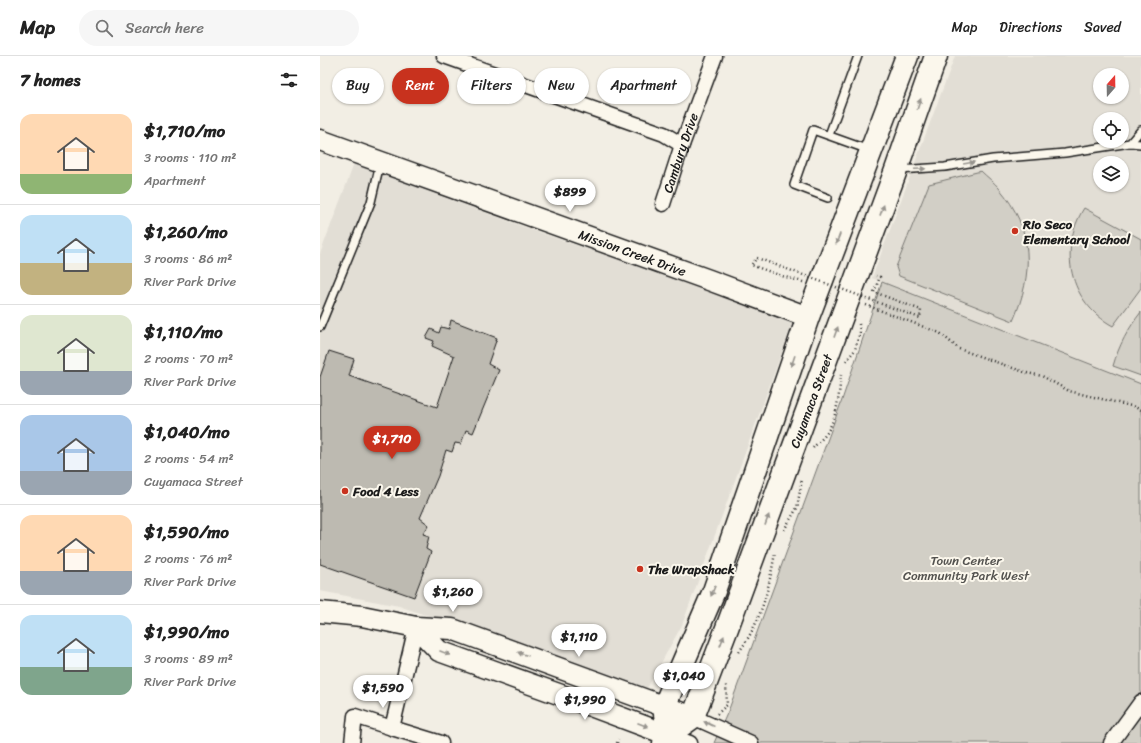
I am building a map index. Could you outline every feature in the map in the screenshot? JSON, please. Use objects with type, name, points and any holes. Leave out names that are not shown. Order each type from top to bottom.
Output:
[{"type":"main road","points":[[702,717],[666,739],[664,707],[714,590],[808,317],[907,56]]},
{"type":"main road","name":"Cuyamaca Street","points":[[702,717],[733,613],[896,170],[936,56]]},
{"type":"main road","points":[[879,130],[906,141]]},
{"type":"street","points":[[444,56],[664,134],[682,145]]},
{"type":"street","name":"Cambury Drive","points":[[663,204],[682,145],[715,56]]},
{"type":"street","name":"Mission Creek Drive","points":[[320,140],[808,317]]},
{"type":"street","points":[[320,612],[362,616],[416,627],[452,629],[664,707],[702,717],[751,743]]},
{"type":"street","points":[[392,728],[416,627]]},
{"type":"street","points":[[416,627],[439,651],[557,693],[666,739],[690,743]]},
{"type":"street","points":[[1111,743],[1141,702]]},
{"type":"street","points":[[352,743],[355,716],[441,743]]},
{"type":"lane","points":[[828,135],[858,56]]},
{"type":"lane","points":[[828,198],[794,185],[813,130],[871,151]]},
{"type":"lane","points":[[1130,143],[1141,130]]},
{"type":"lane","points":[[896,170],[932,168],[993,159],[1065,153],[1130,143],[1141,144]]},
{"type":"lane","points":[[320,327],[371,202],[381,162]]},
{"type":"path","points":[[803,282],[751,265],[757,258],[920,318],[921,310],[874,292],[880,277],[874,276]]},
{"type":"path","points":[[862,308],[866,297]]},
{"type":"path","points":[[863,304],[940,332],[959,349],[1027,373],[1042,376],[1069,391],[1135,407],[1141,410]]},
{"type":"path","points":[[845,364],[855,350],[860,332],[858,319]]},
{"type":"path","points":[[811,451],[829,430],[835,415],[839,397],[841,370]]},
{"type":"path","points":[[781,534],[797,508],[803,476]]},
{"type":"path","points":[[737,654],[750,636],[764,604],[770,582],[776,547]]},
{"type":"path","points":[[702,717],[728,705],[726,677]]},
{"type":"path","points":[[617,743],[618,739]]},
{"type":"shaded area","name":"Rio Seco Elementary School","points":[[955,56],[1141,56],[1141,384],[872,278]]},
{"type":"shaded area","points":[[354,164],[541,233],[794,319],[682,625],[646,690],[399,606],[320,591],[320,254]]},
{"type":"green space","points":[[981,171],[997,186],[1011,204],[1019,219],[1024,235],[1027,252],[1025,286],[1013,321],[899,276],[896,267],[929,184]]},
{"type":"green space","points":[[1084,208],[1141,239],[1141,288],[1113,326],[1098,316],[1086,303],[1072,274],[1070,257],[1071,241],[1076,224]]},
{"type":"green space","name":"Town Center Community Park West","points":[[882,282],[1141,384],[1141,743],[714,743],[729,709],[841,403]]},
{"type":"green space","points":[[1141,312],[1141,376],[1113,366],[1124,338]]},
{"type":"building","points":[[451,320],[497,338],[488,364],[499,370],[473,433],[466,430],[461,444],[455,443],[452,452],[446,450],[438,476],[420,518],[429,525],[423,534],[429,536],[426,549],[431,552],[414,597],[320,564],[320,377],[329,351],[354,359],[349,376],[437,407],[454,356],[432,346],[434,341],[426,338],[431,329],[439,333],[441,327],[449,329]]},
{"type":"place","name":"Rio Seco Elementary School","points":[[1015,231]]},
{"type":"place","name":"Food 4 Less","points":[[345,491]]},
{"type":"place","name":"The WrapShack","points":[[640,569]]}]
